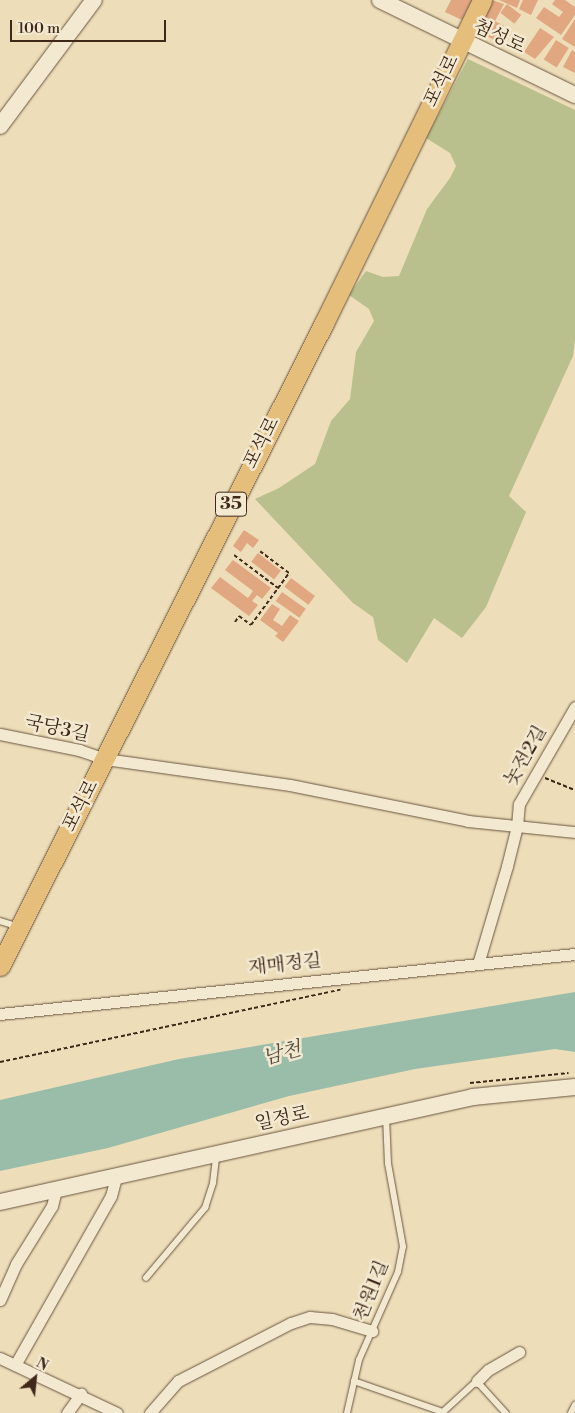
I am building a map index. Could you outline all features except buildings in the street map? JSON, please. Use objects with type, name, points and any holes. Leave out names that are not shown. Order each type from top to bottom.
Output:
[{"type":"main road","name":"포석로","points":[[0,966],[482,0]]},
{"type":"street","points":[[0,108],[81,0]]},
{"type":"street","points":[[0,126],[94,0]]},
{"type":"street","name":"첨성로","points":[[385,1],[461,41],[575,95]]},
{"type":"street","name":"놋전2길","points":[[478,964],[518,826],[519,804],[575,707]]},
{"type":"street","name":"국당3길","points":[[0,734],[79,750],[105,758],[290,786],[468,821],[575,832]]},
{"type":"street","name":"재매정길","points":[[0,1014],[575,954]]},
{"type":"street","name":"일정로","points":[[0,1202],[473,1096],[575,1087]]},
{"type":"street","points":[[15,1365],[111,1196],[116,1177]]},
{"type":"street","points":[[0,1300],[16,1264],[52,1206],[56,1190]]},
{"type":"street","points":[[150,1413],[178,1381],[291,1323],[310,1317],[332,1319],[372,1331]]},
{"type":"street","points":[[477,1381],[488,1370],[519,1352]]},
{"type":"street","points":[[0,1358],[81,1394],[117,1413]]},
{"type":"street","points":[[67,1413],[81,1394]]},
{"type":"lane","points":[[0,921],[19,928]]},
{"type":"lane","name":"천원1길","points":[[346,1413],[354,1381],[372,1331],[398,1272],[403,1247],[388,1164],[386,1117]]},
{"type":"lane","points":[[146,1278],[205,1208],[213,1183],[216,1155]]},
{"type":"lane","points":[[354,1381],[442,1412],[477,1381],[506,1413]]},
{"type":"lane","points":[[571,1413],[575,1405]]},
{"type":"path","points":[[235,622],[239,616],[251,625],[289,573],[260,551]]},
{"type":"path","points":[[234,555],[278,588]]},
{"type":"path","points":[[536,774],[575,790]]},
{"type":"path","points":[[0,1062],[347,989]]},
{"type":"shaded area","points":[[468,59],[575,110],[575,339],[573,356],[509,496],[526,512],[486,607],[462,638],[434,618],[407,663],[378,640],[373,617],[353,603],[255,499],[279,488],[315,464],[331,421],[350,399],[356,352],[374,321],[369,309],[349,295],[366,271],[383,277],[399,276],[427,209],[450,178],[456,166],[450,153],[426,138]]},
{"type":"water","name":"남천","points":[[575,992],[575,1052],[555,1049],[415,1069],[289,1096],[108,1148],[0,1171],[0,1100],[179,1059]]}]
